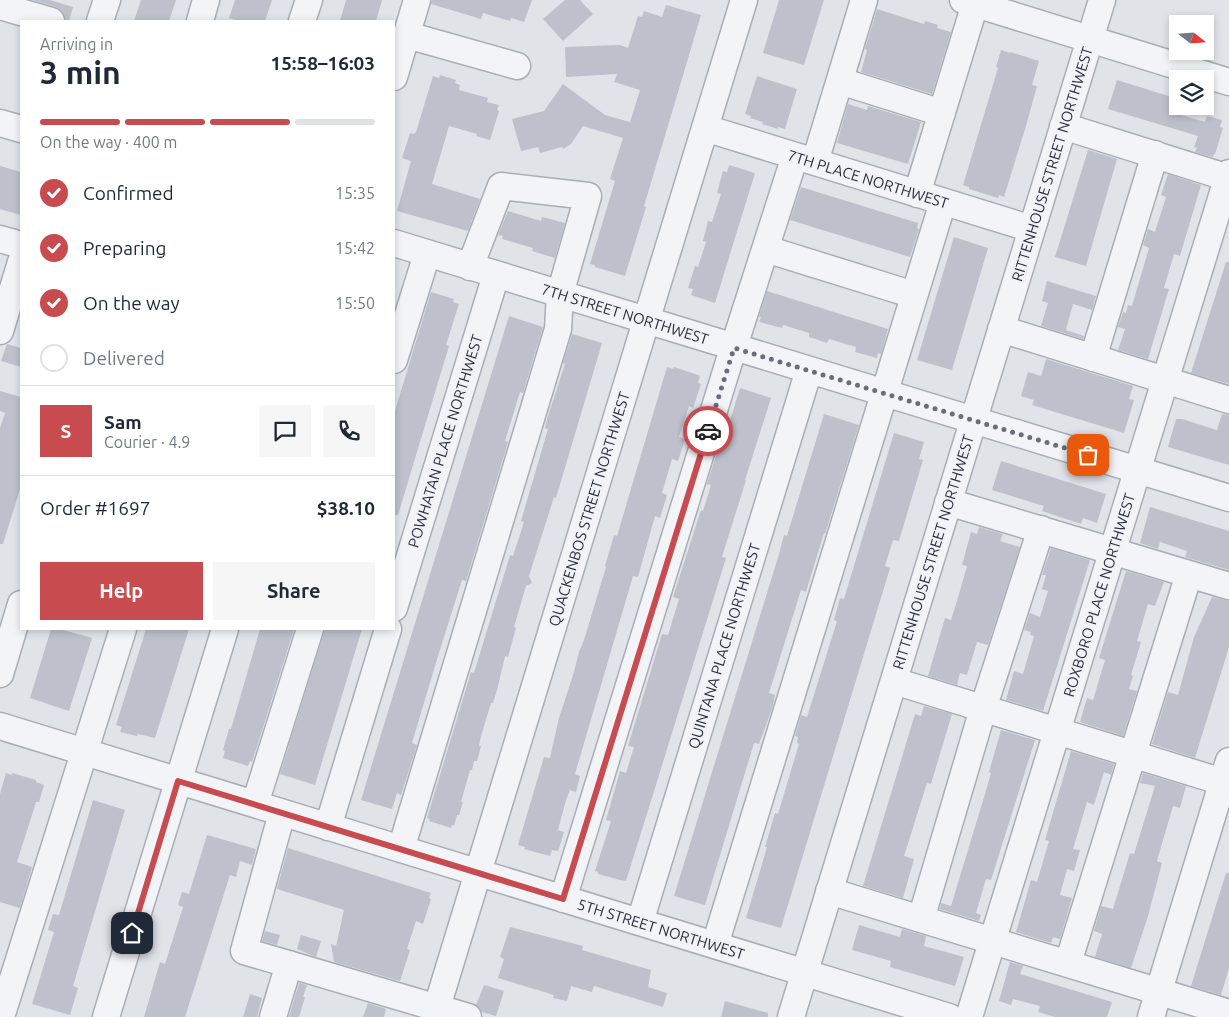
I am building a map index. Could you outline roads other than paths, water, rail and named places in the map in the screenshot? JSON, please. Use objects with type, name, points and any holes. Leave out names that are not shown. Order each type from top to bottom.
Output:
[{"type":"street","points":[[100,20],[107,0]]},
{"type":"street","points":[[200,20],[206,0]]},
{"type":"street","points":[[302,20],[308,0]]},
{"type":"street","points":[[395,74],[417,0]]},
{"type":"street","name":"QUACKENBOS STREET NORTHWEST","points":[[435,1012],[744,0]]},
{"type":"street","points":[[563,899],[766,249],[840,81],[864,0]]},
{"type":"street","name":"RITTENHOUSE STREET NORTHWEST","points":[[791,1017],[1102,0]]},
{"type":"street","points":[[917,194],[942,113],[983,4],[1229,82]]},
{"type":"street","points":[[0,6],[48,20]]},
{"type":"street","points":[[407,35],[516,66]]},
{"type":"street","points":[[840,81],[942,113]]},
{"type":"street","points":[[0,123],[20,129]]},
{"type":"street","points":[[1063,126],[1229,176]]},
{"type":"street","name":"7TH PLACE NORTHWEST","points":[[705,128],[1032,229]]},
{"type":"street","points":[[1093,358],[1155,154]]},
{"type":"street","name":"ROXBORO PLACE NORTHWEST","points":[[969,1017],[1229,176]]},
{"type":"street","points":[[401,849],[558,329],[560,294],[588,196],[501,186],[470,267]]},
{"type":"street","points":[[715,945],[943,202]]},
{"type":"street","points":[[0,239],[20,245]]},
{"type":"street","name":"7TH STREET NORTHWEST","points":[[395,243],[1229,498]]},
{"type":"street","points":[[766,249],[914,295]]},
{"type":"street","points":[[395,357],[427,254]]},
{"type":"street","points":[[0,331],[20,265]]},
{"type":"street","name":"POWHATAN PLACE NORTHWEST","points":[[395,605],[496,275]]},
{"type":"street","points":[[1001,330],[1229,400]]},
{"type":"street","name":"QUINTANA PLACE NORTHWEST","points":[[640,922],[809,370]]},
{"type":"street","points":[[948,502],[1229,586]]},
{"type":"street","points":[[921,919],[983,709],[1041,529]]},
{"type":"street","points":[[1068,963],[1189,574]]},
{"type":"street","points":[[0,674],[20,607]]},
{"type":"street","points":[[1,1017],[123,630]]},
{"type":"street","points":[[106,1017],[225,630]]},
{"type":"street","points":[[255,804],[310,630]]},
{"type":"street","points":[[328,826],[388,630]]},
{"type":"street","points":[[894,681],[1134,755],[1226,772],[1151,1017]]},
{"type":"street","name":"5TH STREET NORTHWEST","points":[[0,726],[949,1017]]},
{"type":"street","points":[[282,813],[244,950],[435,1012],[468,1017]]},
{"type":"street","points":[[829,892],[993,940],[1229,1013]]},
{"type":"street","points":[[273,1017],[290,964]]}]
